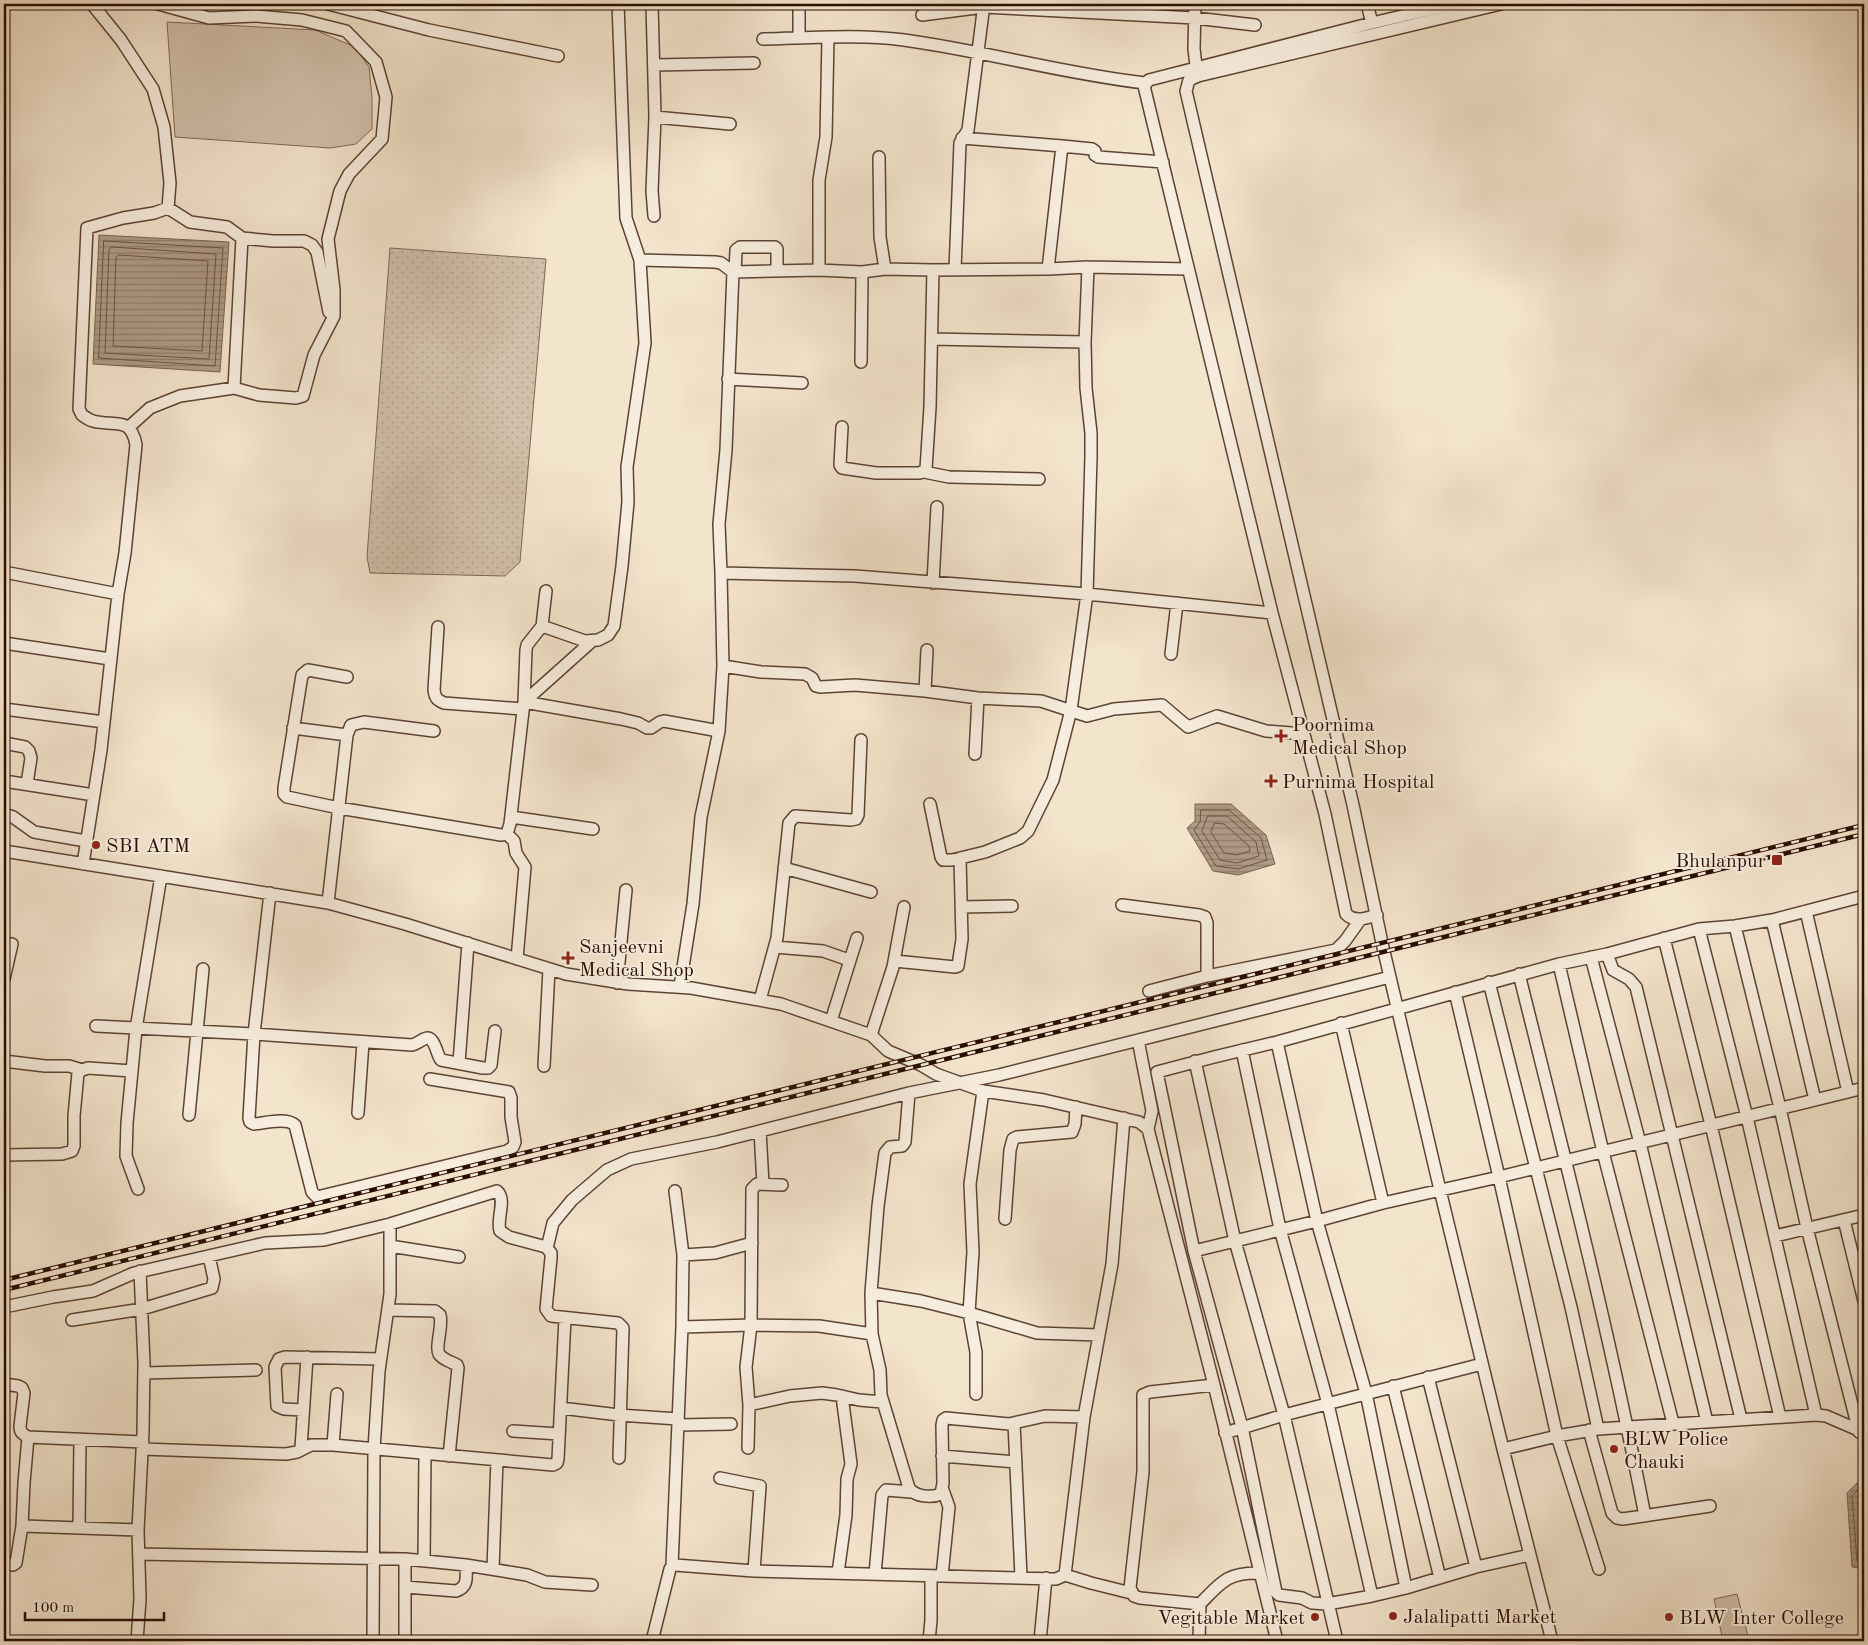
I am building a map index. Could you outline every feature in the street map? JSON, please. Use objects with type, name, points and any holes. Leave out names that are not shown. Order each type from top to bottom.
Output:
[{"type":"street","points":[[92,4],[121,40],[154,89],[164,128],[170,183],[168,208]]},
{"type":"street","points":[[129,427],[150,408],[180,396],[234,388],[259,395],[296,398],[303,396],[314,355],[334,316],[334,290],[328,239],[340,191],[349,174],[382,139],[386,98],[376,62],[346,31],[302,20],[256,16],[209,18],[158,4]]},
{"type":"street","points":[[328,4],[429,30],[558,56]]},
{"type":"street","points":[[523,705],[591,642],[603,638],[612,631],[622,566],[628,502],[626,467],[645,343],[640,260],[626,218],[618,4]]},
{"type":"street","points":[[652,4],[655,117],[652,191],[654,216]]},
{"type":"street","points":[[799,4],[799,38]]},
{"type":"street","points":[[1195,4],[1194,49],[1196,71]]},
{"type":"street","points":[[1367,4],[1372,23]]},
{"type":"street","points":[[1454,4],[1372,23],[1196,71],[1188,80],[1186,91],[1351,795],[1390,977],[1440,1190],[1552,1641]]},
{"type":"street","points":[[763,39],[875,38],[904,40],[1108,79],[1145,83],[1149,80],[1501,4]]},
{"type":"street","points":[[955,270],[960,143],[968,130],[984,6]]},
{"type":"street","points":[[922,15],[984,6],[1195,18],[1255,25]]},
{"type":"street","points":[[819,270],[820,180],[826,137],[828,38]]},
{"type":"street","points":[[654,65],[754,62]]},
{"type":"street","points":[[1145,83],[1188,269],[1272,613],[1325,814],[1346,914],[1349,917],[1360,920],[1377,915]]},
{"type":"street","points":[[655,117],[730,124]]},
{"type":"street","points":[[962,138],[1092,149],[1098,157],[1163,162]]},
{"type":"street","points":[[1048,269],[1062,146]]},
{"type":"street","points":[[879,157],[880,237],[885,269]]},
{"type":"street","points":[[168,208],[190,222],[227,227],[242,238],[304,241],[312,245],[317,252],[331,322]]},
{"type":"street","points":[[83,864],[101,750],[136,445],[134,435],[129,427],[119,423],[92,421],[82,415],[80,409],[87,228],[123,218],[154,214],[168,208]]},
{"type":"street","points":[[234,388],[242,238]]},
{"type":"street","points":[[680,986],[693,904],[701,817],[718,731],[723,666],[719,524],[726,450],[728,379],[737,247],[775,247],[777,249],[777,271]]},
{"type":"street","points":[[640,260],[716,262],[721,263],[734,272],[819,270],[862,272],[885,269],[955,270],[1088,267],[1188,269]]},
{"type":"street","points":[[930,804],[941,857],[944,860],[960,858],[992,850],[1020,838],[1028,831],[1053,780],[1071,710],[1087,594],[1091,434],[1086,388],[1085,342],[1088,267]]},
{"type":"street","points":[[924,472],[930,407],[933,270]]},
{"type":"street","points":[[861,362],[862,272]]},
{"type":"street","points":[[932,339],[1085,342]]},
{"type":"street","points":[[728,379],[802,383]]},
{"type":"street","points":[[842,427],[840,465],[842,468],[876,472],[924,472],[949,477],[1039,479]]},
{"type":"street","points":[[933,583],[938,507]]},
{"type":"street","points":[[4,572],[118,594]]},
{"type":"street","points":[[721,573],[855,576],[1087,594],[1272,613]]},
{"type":"street","points":[[507,834],[511,817],[523,705],[527,645],[542,626],[546,591]]},
{"type":"street","points":[[1171,654],[1177,603]]},
{"type":"street","points":[[438,626],[434,690],[438,701],[444,703],[523,705],[621,719],[638,723],[647,728],[651,728],[664,721],[718,731]]},
{"type":"street","points":[[542,626],[591,642]]},
{"type":"street","points":[[4,643],[110,659]]},
{"type":"street","points":[[924,691],[927,650]]},
{"type":"street","points":[[723,666],[761,672],[805,674],[812,678],[816,686],[820,687],[855,685],[978,698],[1041,701],[1087,716],[1114,709],[1162,705],[1188,727],[1217,716],[1266,731],[1304,734]]},
{"type":"street","points":[[347,677],[308,670],[302,675],[284,794],[287,797],[339,808],[501,835],[507,834]]},
{"type":"street","points":[[975,754],[978,698]]},
{"type":"street","points":[[4,710],[104,722]]},
{"type":"street","points":[[328,903],[347,735],[351,725],[356,722],[434,731]]},
{"type":"street","points":[[293,728],[347,735]]},
{"type":"street","points":[[760,1000],[776,947],[788,823],[795,816],[856,819],[858,815],[861,740]]},
{"type":"street","points":[[4,743],[25,747],[30,750],[31,758],[27,784]]},
{"type":"street","points":[[4,780],[94,795]]},
{"type":"street","points":[[4,814],[13,817],[34,832],[86,841]]},
{"type":"street","points":[[511,817],[593,829]]},
{"type":"street","points":[[507,834],[514,841],[516,853],[525,867],[517,959]]},
{"type":"street","points":[[4,851],[328,903],[468,943],[566,974],[617,983],[680,986],[782,1004],[871,1035],[888,1051],[921,1065],[936,1074],[983,1091],[1044,1100],[1124,1118],[1139,1122],[1148,1129]]},
{"type":"street","points":[[895,961],[958,966],[962,939],[960,858]]},
{"type":"street","points":[[784,868],[871,892]]},
{"type":"street","points":[[138,1189],[126,1156],[127,1123],[136,1029],[161,876]]},
{"type":"street","points":[[617,983],[626,890]]},
{"type":"street","points":[[270,893],[254,1034],[250,1122],[254,1124],[286,1121],[295,1125],[312,1192],[317,1197],[498,1154],[513,1147],[516,1142],[509,1092],[430,1079]]},
{"type":"street","points":[[1530,1555],[1476,1567],[1406,1588],[1327,1604],[1312,1603],[1302,1598],[1279,1595],[1276,1592],[1242,1427],[1194,1251],[1157,1072],[1277,1042],[1519,974],[1607,954],[1699,929],[1772,920],[1864,896]]},
{"type":"street","points":[[1122,905],[1205,917],[1207,923],[1207,976]]},
{"type":"street","points":[[961,907],[1012,906]]},
{"type":"street","points":[[871,1035],[895,961],[904,907]]},
{"type":"street","points":[[1806,911],[1848,1092]]},
{"type":"street","points":[[1149,991],[1207,976],[1336,950],[1360,920]]},
{"type":"street","points":[[1772,920],[1815,1100]]},
{"type":"street","points":[[1735,926],[1780,1108],[1807,1228],[1862,1432]]},
{"type":"street","points":[[1699,929],[1747,1116],[1816,1415]]},
{"type":"street","points":[[831,1021],[857,938]]},
{"type":"street","points":[[1664,938],[1711,1125],[1780,1417]]},
{"type":"street","points":[[459,1063],[468,943]]},
{"type":"street","points":[[4,979],[12,944]]},
{"type":"street","points":[[776,947],[823,951],[849,960]]},
{"type":"street","points":[[1607,954],[1613,970],[1629,979],[1636,988],[1741,1419]]},
{"type":"street","points":[[1591,958],[1640,1142],[1707,1422]]},
{"type":"street","points":[[1559,964],[1603,1152],[1673,1423]]},
{"type":"street","points":[[189,1115],[203,969]]},
{"type":"street","points":[[544,1066],[549,969]]},
{"type":"street","points":[[1519,974],[1601,1304],[1628,1426],[1645,1516]]},
{"type":"street","points":[[546,1247],[553,1223],[584,1188],[607,1170],[631,1159],[717,1142],[909,1093],[1138,1040],[1390,977]]},
{"type":"street","points":[[1489,982],[1571,1307],[1593,1430],[1612,1514],[1617,1518],[1624,1519],[1710,1506]]},
{"type":"street","points":[[1455,992],[1557,1436],[1599,1569]]},
{"type":"street","points":[[1342,1023],[1383,1203]]},
{"type":"street","points":[[96,1026],[412,1045],[425,1038],[430,1038],[441,1060],[488,1068],[491,1065],[495,1031]]},
{"type":"street","points":[[1138,1040],[1152,1111],[1148,1129],[1277,1641]]},
{"type":"street","points":[[358,1113],[362,1042]]},
{"type":"street","points":[[1277,1042],[1317,1221],[1366,1394],[1406,1588]]},
{"type":"street","points":[[1242,1050],[1280,1229],[1328,1404],[1372,1596]]},
{"type":"street","points":[[4,1061],[45,1066],[69,1066],[82,1070],[88,1068],[132,1071]]},
{"type":"street","points":[[1196,1061],[1235,1241],[1284,1415],[1337,1641]]},
{"type":"street","points":[[4,1155],[62,1154],[72,1151],[74,1146],[77,1078],[82,1070]]},
{"type":"street","points":[[1194,1251],[1383,1203],[1499,1177],[1864,1088]]},
{"type":"street","points":[[976,1394],[976,1352],[970,1313],[973,1252],[970,1184],[983,1091]]},
{"type":"street","points":[[909,1093],[905,1142],[902,1146],[890,1147],[885,1153],[878,1206],[871,1293],[872,1334],[880,1370],[882,1402],[911,1492]]},
{"type":"street","points":[[1005,1219],[1010,1150],[1013,1139],[1072,1132],[1075,1124],[1076,1108]]},
{"type":"street","points":[[1065,1574],[1084,1417],[1112,1264],[1124,1118]]},
{"type":"street","points":[[760,1131],[762,1184]]},
{"type":"street","points":[[748,1448],[749,1405],[746,1367],[751,1325],[752,1189],[757,1184],[782,1185]]},
{"type":"street","points":[[4,1307],[53,1296],[93,1291],[140,1271],[272,1242],[324,1240],[390,1224],[497,1191],[501,1198],[498,1221],[500,1231],[508,1238],[546,1247],[551,1253],[546,1309],[551,1316],[613,1322],[622,1325],[619,1458]]},
{"type":"street","points":[[652,1641],[672,1566],[682,1327],[683,1255],[675,1191]]},
{"type":"street","points":[[1775,1236],[1864,1215]]},
{"type":"street","points":[[1844,1220],[1864,1301]]},
{"type":"street","points":[[373,1641],[374,1449],[380,1359],[388,1310],[390,1224]]},
{"type":"street","points":[[683,1255],[715,1253],[752,1243]]},
{"type":"street","points":[[390,1246],[459,1257]]},
{"type":"street","points":[[72,1320],[142,1309],[212,1288],[214,1279],[209,1256]]},
{"type":"street","points":[[137,1641],[140,1600],[138,1530],[143,1446],[144,1373],[140,1271]]},
{"type":"street","points":[[871,1293],[921,1301],[1037,1333],[1099,1334]]},
{"type":"street","points":[[388,1310],[435,1311],[440,1315],[442,1321],[439,1354],[443,1358],[457,1364],[458,1368],[448,1456]]},
{"type":"street","points":[[4,1384],[22,1388],[24,1393],[20,1431],[28,1437],[286,1454],[297,1452],[311,1445],[333,1445],[553,1465],[557,1463],[558,1459],[565,1318]]},
{"type":"street","points":[[682,1327],[819,1326],[872,1334]]},
{"type":"street","points":[[303,1410],[284,1409],[277,1406],[275,1367],[279,1359],[285,1357],[307,1357],[380,1359]]},
{"type":"street","points":[[302,1448],[307,1357]]},
{"type":"street","points":[[1225,1433],[1284,1415],[1482,1364]]},
{"type":"street","points":[[144,1373],[256,1370]]},
{"type":"street","points":[[1428,1377],[1476,1567]]},
{"type":"street","points":[[1131,1593],[1130,1588],[1144,1472],[1143,1395],[1150,1392],[1214,1385]]},
{"type":"street","points":[[1393,1386],[1440,1578]]},
{"type":"street","points":[[749,1405],[790,1396],[830,1393],[859,1400],[882,1402]]},
{"type":"street","points":[[333,1445],[337,1394]]},
{"type":"street","points":[[838,1573],[846,1515],[847,1480],[851,1464],[842,1396]]},
{"type":"street","points":[[561,1408],[678,1422],[731,1424]]},
{"type":"street","points":[[1503,1449],[1557,1436],[1628,1426],[1816,1415],[1835,1419],[1862,1432]]},
{"type":"street","points":[[930,1641],[936,1576],[949,1507],[943,1490],[943,1420],[946,1418],[1014,1424],[1046,1416],[1084,1417]]},
{"type":"street","points":[[1014,1424],[1020,1578]]},
{"type":"street","points":[[513,1431],[560,1434]]},
{"type":"street","points":[[4,1564],[13,1565],[16,1563],[22,1526],[28,1437]]},
{"type":"street","points":[[79,1528],[80,1439]]},
{"type":"street","points":[[424,1561],[426,1454]]},
{"type":"street","points":[[942,1456],[1016,1462]]},
{"type":"street","points":[[493,1570],[497,1460]]},
{"type":"street","points":[[720,1478],[760,1486],[754,1571]]},
{"type":"street","points":[[874,1574],[882,1495],[886,1490],[936,1496],[941,1494],[943,1490]]},
{"type":"street","points":[[22,1526],[138,1530]]},
{"type":"street","points":[[139,1554],[405,1559],[466,1565],[528,1575],[545,1582],[592,1585]]},
{"type":"street","points":[[405,1559],[405,1641]]},
{"type":"street","points":[[405,1587],[456,1591],[462,1589],[466,1581],[466,1565]]},
{"type":"street","points":[[672,1566],[754,1571],[1056,1579],[1065,1574],[1131,1593],[1140,1598],[1200,1604]]},
{"type":"street","points":[[1199,1641],[1200,1604],[1229,1576],[1243,1572],[1260,1573]]},
{"type":"street","points":[[1040,1641],[1046,1578]]},
{"type":"shaded area","points":[[167,22],[315,30],[355,47],[369,67],[372,97],[372,129],[356,144],[330,148],[175,137]]},
{"type":"shaded area","points":[[390,248],[546,259],[520,562],[505,576],[370,573],[367,557]]},
{"type":"shaded area","points":[[1737,1594],[1748,1636],[1723,1641],[1714,1599]]},
{"type":"water","points":[[99,235],[229,242],[220,372],[93,364]]},
{"type":"water","points":[[1195,804],[1231,804],[1266,835],[1275,864],[1238,875],[1213,871],[1187,828],[1195,821]]},
{"type":"water","points":[[1864,1476],[1864,1569],[1852,1567],[1847,1493]]},
{"type":"railway","points":[[4,1280],[1864,825]]},
{"type":"railway","points":[[4,1290],[1864,834]]},
{"type":"place","name":"Poornima Medical Shop","points":[[1281,736]]},
{"type":"place","name":"Purnima Hospital","points":[[1271,781]]},
{"type":"place","name":"SBI ATM","points":[[96,845]]},
{"type":"place","name":"Bhulanpur","points":[[1777,860]]},
{"type":"place","name":"Sanjeevni Medical Shop","points":[[568,958]]},
{"type":"place","name":"BLW Police Chauki","points":[[1614,1449]]},
{"type":"place","name":"Jalalipatti Market","points":[[1393,1616]]},
{"type":"place","name":"Vegitable Market","points":[[1315,1617]]},
{"type":"place","name":"BLW Inter College","points":[[1669,1617]]}]
